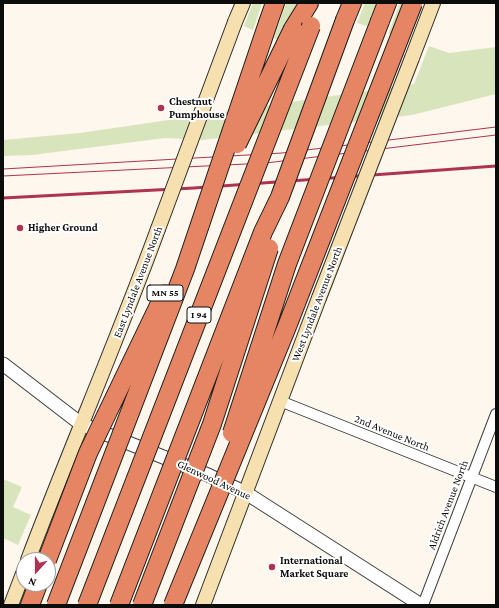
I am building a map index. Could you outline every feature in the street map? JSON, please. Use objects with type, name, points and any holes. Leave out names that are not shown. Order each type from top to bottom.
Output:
[{"type":"highway","points":[[56,605],[179,284],[275,3]]},
{"type":"highway","name":"MN 55","points":[[50,552],[88,453],[293,29],[309,3]]},
{"type":"highway","name":"I 94","points":[[87,605],[320,3]]},
{"type":"highway","name":"I 94","points":[[119,605],[260,239],[280,197],[352,3]]},
{"type":"highway","points":[[163,605],[184,549],[231,437],[287,264],[387,3]]},
{"type":"highway","points":[[173,605],[306,280],[413,3]]},
{"type":"highway","points":[[142,605],[218,405],[273,236],[280,197]]},
{"type":"highway","points":[[30,605],[35,592]]},
{"type":"main road","name":"East Lyndale Avenue North","points":[[31,552],[134,294],[243,3]]},
{"type":"main road","name":"West Lyndale Avenue North","points":[[203,605],[319,298],[434,3]]},
{"type":"main road","points":[[11,605],[16,592]]},
{"type":"street","name":"Glenwood Avenue","points":[[3,364],[81,424],[208,475],[246,493],[422,605]]},
{"type":"street","name":"2nd Avenue North","points":[[280,401],[496,487]]},
{"type":"street","name":"Aldrich Avenue North","points":[[422,605],[496,414]]},
{"type":"green space","points":[[253,3],[262,3],[253,30],[244,26]]},
{"type":"green space","points":[[286,3],[298,3],[280,40],[274,38]]},
{"type":"green space","points":[[365,3],[377,3],[367,26],[357,23]]},
{"type":"green space","points":[[400,3],[405,3],[393,34],[388,34]]},
{"type":"green space","points":[[429,46],[449,53],[496,47],[496,94],[412,115],[203,140],[165,138],[32,155],[3,156],[3,140],[80,133],[414,84]]},
{"type":"green space","points":[[3,479],[22,487],[13,507],[31,515],[18,545],[3,538]]},
{"type":"tram line","points":[[3,169],[282,153],[496,127]]},
{"type":"tram line","points":[[3,176],[266,163],[496,135]]},
{"type":"railway","points":[[3,198],[194,188],[496,166]]},
{"type":"place","name":"Chestnut Pumphouse","points":[[161,108]]},
{"type":"place","name":"Higher Ground","points":[[20,228]]},
{"type":"place","name":"International Market Square","points":[[272,567]]}]
